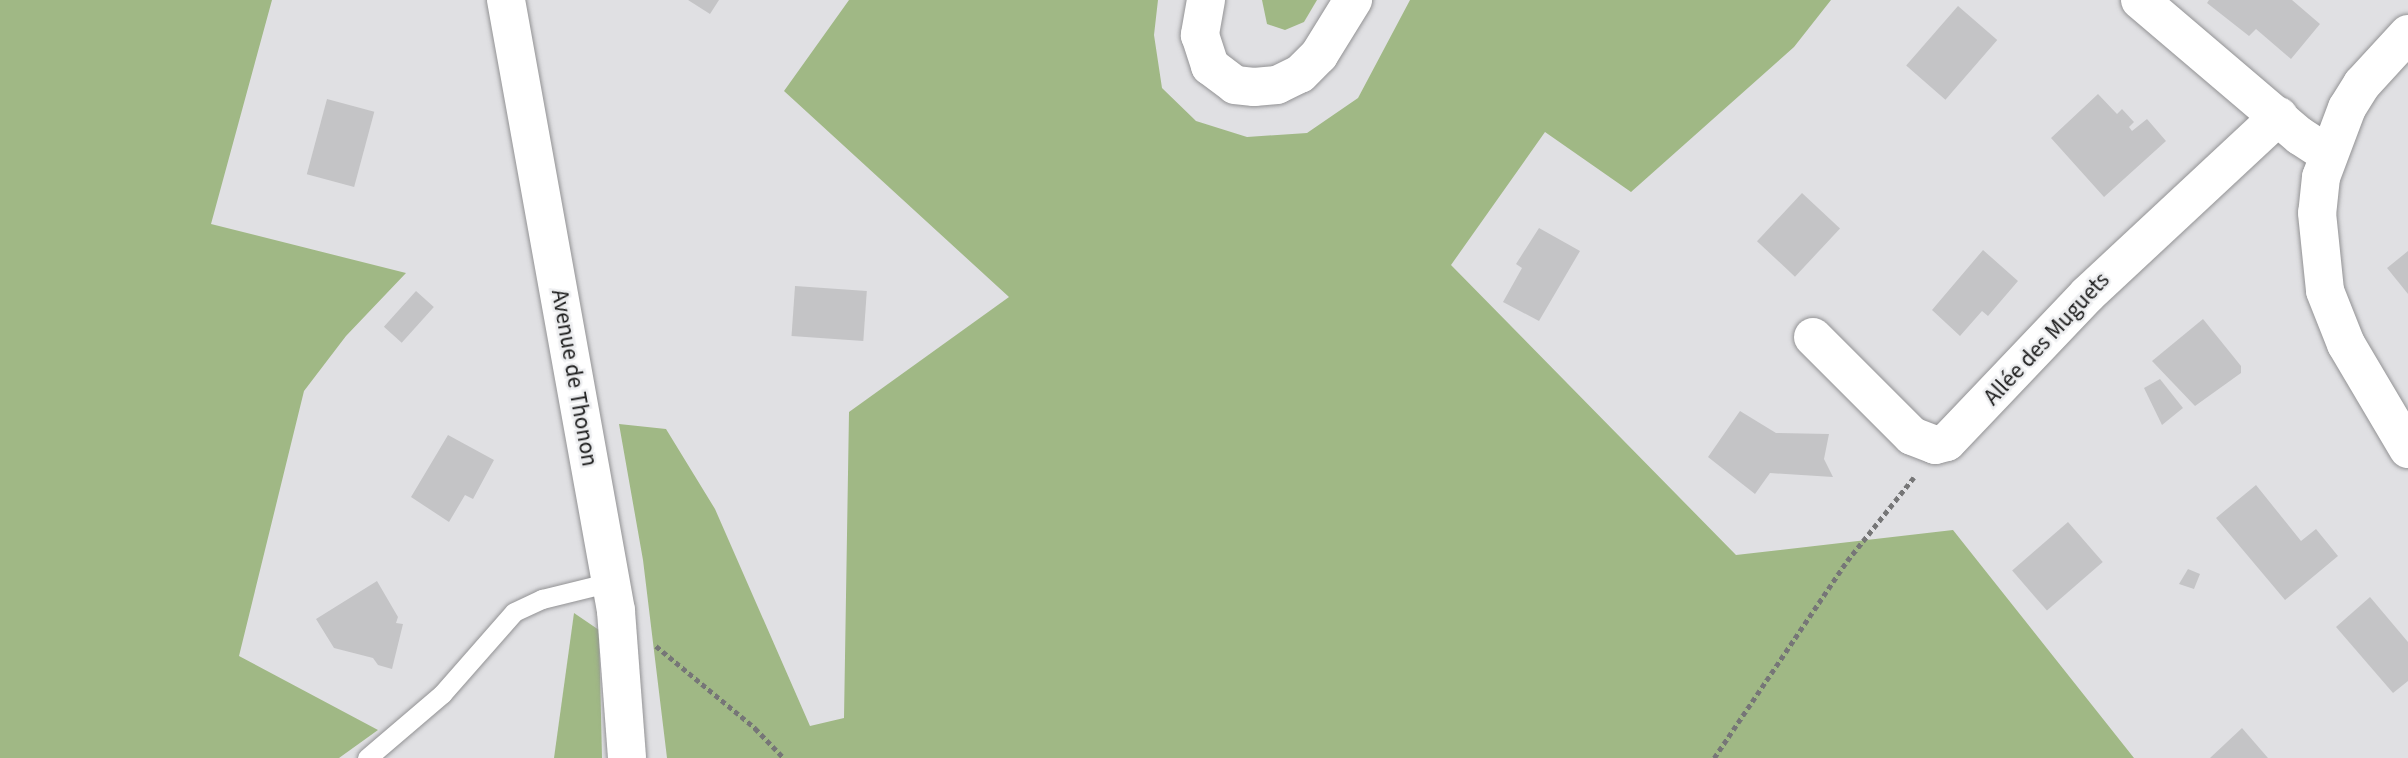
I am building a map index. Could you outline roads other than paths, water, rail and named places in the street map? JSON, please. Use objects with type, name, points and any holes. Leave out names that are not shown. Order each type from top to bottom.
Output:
[{"type":"street","name":"Avenue de Thonon","points":[[506,0],[613,596],[627,758]]},
{"type":"street","points":[[1206,0],[1200,35],[1210,66],[1235,85],[1254,87],[1277,85],[1300,74],[1319,55],[1353,0]]},
{"type":"street","points":[[2140,0],[2328,154]]},
{"type":"street","points":[[2408,34],[2362,84],[2328,154],[2318,213],[2326,290],[2346,345],[2408,449]]},
{"type":"street","name":"Allée des Muguets","points":[[1813,337],[1912,436],[1935,445],[1947,442],[2097,284],[2279,116]]},
{"type":"lane","points":[[367,758],[442,694],[514,612],[542,599],[613,596]]}]
